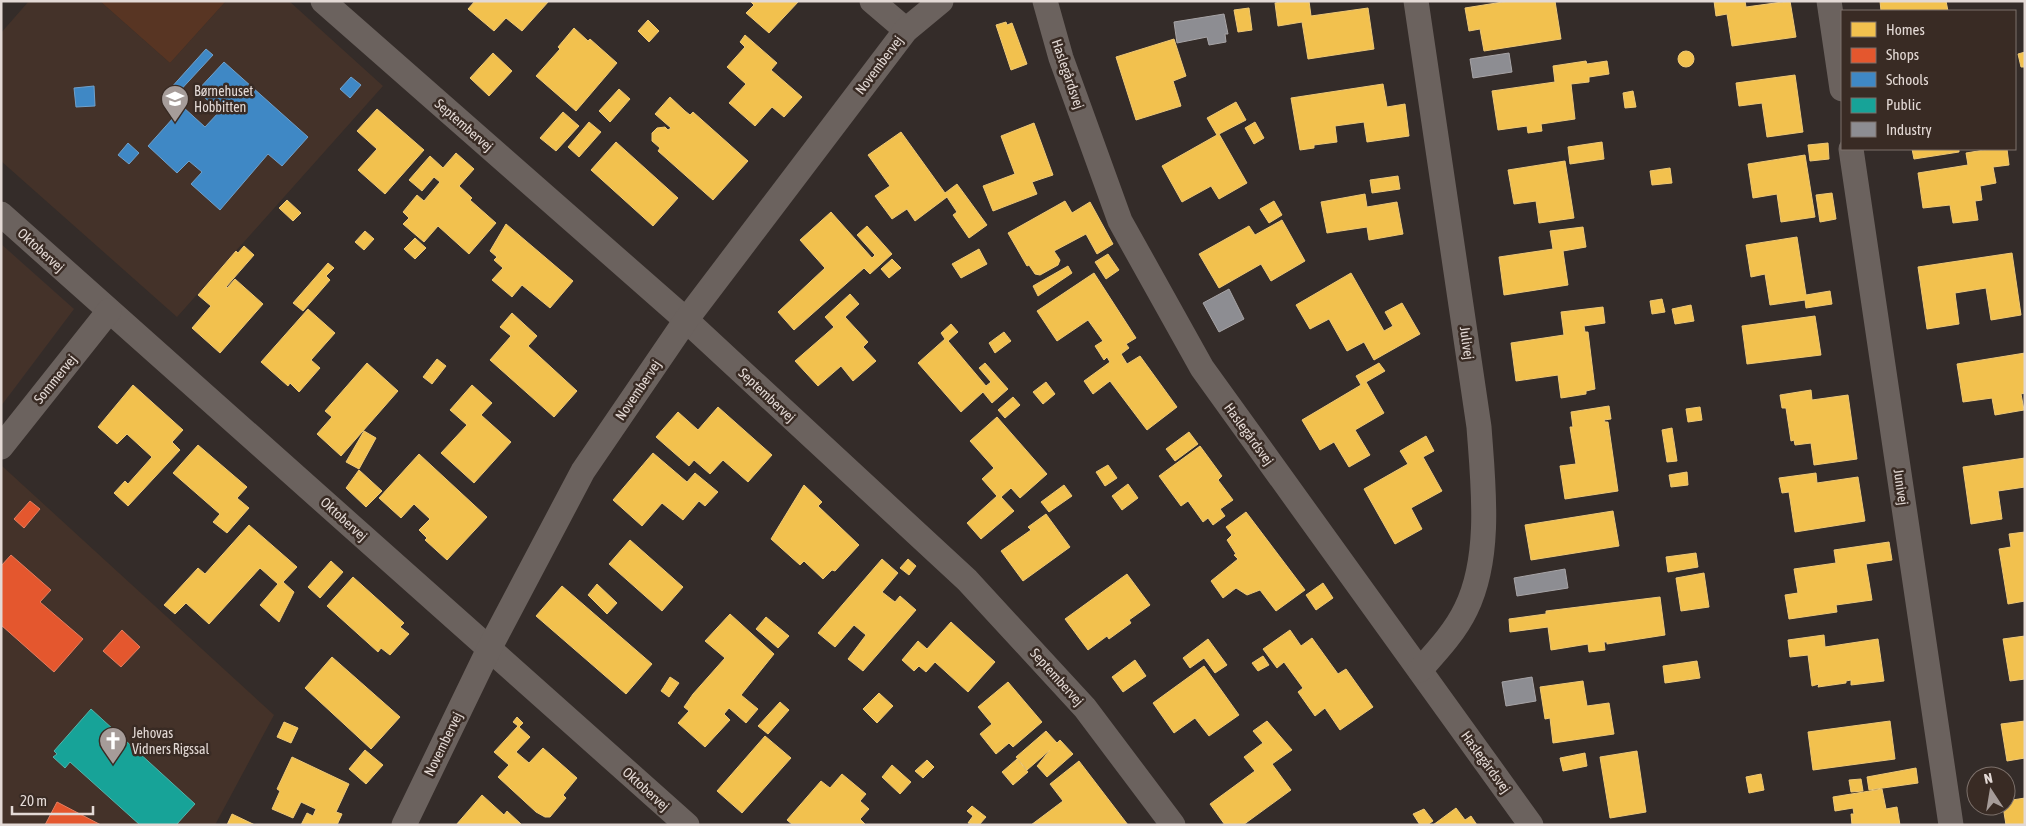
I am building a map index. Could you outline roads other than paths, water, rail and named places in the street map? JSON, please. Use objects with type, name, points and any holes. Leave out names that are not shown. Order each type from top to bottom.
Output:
[{"type":"street","name":"Septembervej","points":[[323,1],[686,320],[967,580],[1085,708],[1173,825]]},
{"type":"street","points":[[872,1],[906,30]]},
{"type":"street","name":"Novembervej","points":[[404,825],[489,649],[583,471],[686,320],[906,30],[941,1]]},
{"type":"street","name":"Haslegårdsvej","points":[[1045,1],[1061,58],[1120,221],[1197,360],[1530,825]]},
{"type":"street","name":"Julivej","points":[[1416,1],[1477,417],[1484,492],[1480,556],[1475,583],[1467,608],[1456,628],[1420,670]]},
{"type":"street","points":[[1829,1],[1841,82]]},
{"type":"street","name":"Junivej","points":[[1851,150],[1951,825]]},
{"type":"street","name":"Oktobervej","points":[[1,214],[686,825]]},
{"type":"street","name":"Sommervej","points":[[1,447],[109,311]]},
{"type":"place","name":"Børnehuset Hobbitten","points":[[175,123]]},
{"type":"place","name":"Jehovas Vidners Rigssal","points":[[113,765]]}]
